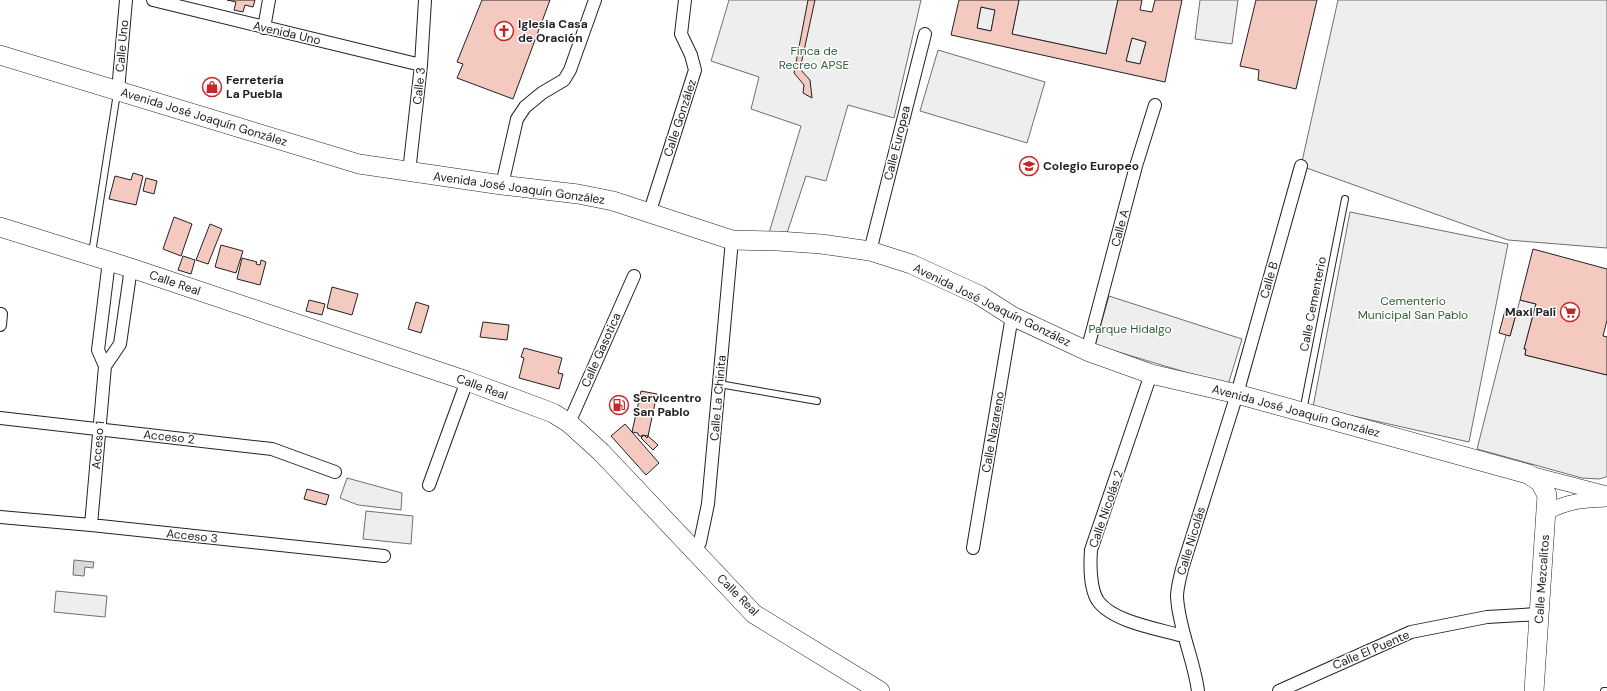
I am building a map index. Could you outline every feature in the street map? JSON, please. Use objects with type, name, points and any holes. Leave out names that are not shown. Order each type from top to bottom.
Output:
[{"type":"main road","name":"Avenida José Joaquín González","points":[[0,55],[359,164],[502,185],[578,194],[613,201],[732,240],[821,244],[870,251],[911,264],[979,295],[1012,316],[1087,351],[1151,374],[1237,394],[1528,474]]},
{"type":"main road","name":"Calle Real","points":[[0,227],[131,268],[466,381],[553,413],[569,423],[601,452],[754,614],[880,691]]},
{"type":"main road","name":"Calle Mezcalitos","points":[[1528,474],[1540,482],[1547,495],[1534,691]]},
{"type":"street","name":"Calle Uno","points":[[118,91],[126,0]]},
{"type":"street","name":"Avenida Uno","points":[[153,0],[421,65]]},
{"type":"street","points":[[264,28],[269,0]]},
{"type":"street","name":"Calle 3","points":[[409,172],[421,65],[425,0]]},
{"type":"street","points":[[502,185],[518,119],[525,107],[542,93],[564,80],[570,70],[595,0]]},
{"type":"street","name":"Calle González","points":[[649,214],[696,70],[681,34],[685,0]]},
{"type":"street","name":"Calle Europea","points":[[870,251],[925,34]]},
{"type":"street","name":"Calle A","points":[[1087,351],[1136,166],[1155,105]]},
{"type":"street","name":"Calle B","points":[[1237,394],[1301,166]]},
{"type":"street","name":"Calle La Chinita","points":[[695,553],[700,542],[708,504],[732,240]]},
{"type":"street","name":"Acceso 1","points":[[101,258],[98,350],[105,366]]},
{"type":"street","name":"Acceso 1","points":[[91,525],[105,366],[120,344],[131,268]]},
{"type":"street","name":"Calle Gasotica","points":[[569,423],[634,276]]},
{"type":"street","name":"Calle Nazareno","points":[[973,548],[1012,316]]},
{"type":"street","name":"Calle Nicolás 2","points":[[1151,374],[1091,550],[1089,565],[1097,601],[1106,610],[1117,616],[1183,636]]},
{"type":"street","points":[[429,485],[466,381]]},
{"type":"street","name":"Calle Nicolás","points":[[1198,691],[1190,654],[1183,636],[1177,595],[1182,569],[1237,394]]},
{"type":"street","name":"Acceso 2","points":[[0,418],[272,449],[334,472]]},
{"type":"street","name":"Avenida José Joaquín González","points":[[1528,474],[1603,491]]},
{"type":"street","points":[[1546,512],[1564,504],[1587,500],[1607,500]]},
{"type":"street","name":"Acceso 3","points":[[0,517],[91,525],[384,556]]},
{"type":"street","name":"Calle El Puente","points":[[1279,691],[1411,632],[1487,617],[1539,614]]},
{"type":"lane","points":[[101,258],[118,91]]},
{"type":"lane","name":"Calle Cementerio","points":[[1302,412],[1345,199]]},
{"type":"lane","points":[[720,384],[817,401]]},
{"type":"green space","name":"Finca de Recreo APSE","points":[[729,0],[921,0],[894,118],[848,105],[826,181],[806,176],[786,236],[769,233],[801,126],[751,109],[759,77],[711,61]]},
{"type":"green space","points":[[1019,0],[1118,0],[1106,54],[1012,34]]},
{"type":"green space","points":[[1200,0],[1238,0],[1232,44],[1195,39]]},
{"type":"green space","points":[[1338,0],[1607,0],[1607,248],[1508,240],[1301,166]]},
{"type":"green space","points":[[981,7],[995,10],[991,31],[977,28]]},
{"type":"green space","points":[[1132,38],[1146,42],[1140,64],[1126,61]]},
{"type":"green space","points":[[938,50],[1045,82],[1027,143],[920,111]]},
{"type":"green space","name":"Cementerio Municipal San Pablo","points":[[1350,212],[1508,244],[1469,442],[1313,407]]},
{"type":"green space","name":"Parque Hidalgo","points":[[1109,296],[1242,339],[1228,385],[1095,345]]},
{"type":"green space","points":[[347,478],[402,493],[401,510],[358,505],[340,498]]},
{"type":"green space","points":[[366,511],[413,516],[411,544],[363,539]]},
{"type":"green space","points":[[56,591],[107,596],[105,617],[54,612]]},
{"type":"shaded area","points":[[1520,300],[1536,304],[1524,349],[1526,349],[1525,355],[1607,375],[1606,477],[1599,479],[1582,478],[1477,449],[1506,335],[1510,336]]},
{"type":"shaded area","points":[[74,560],[94,562],[93,568],[85,567],[84,576],[73,575]]},
{"type":"building","points":[[227,0],[255,0],[253,7],[245,5],[243,12],[234,10],[236,2]]},
{"type":"building","name":"Iglesia Casa de Oración","points":[[482,0],[550,0],[513,99],[457,78],[463,64],[457,62]]},
{"type":"building","points":[[808,0],[815,0],[800,69],[810,80],[812,98],[803,93],[804,85],[794,73]]},
{"type":"building","points":[[959,0],[1019,0],[1012,34],[1106,54],[1118,0],[1142,0],[1140,10],[1152,12],[1155,0],[1182,0],[1165,82],[951,35]],"holes":[[[981,7],[995,10],[991,31],[977,28]],[[1132,38],[1146,42],[1140,64],[1126,61]]]},
{"type":"building","points":[[1256,0],[1317,0],[1296,89],[1258,80],[1259,70],[1240,66]]},
{"type":"building","points":[[133,173],[143,176],[136,205],[109,199],[115,176],[131,180]]},
{"type":"building","points":[[146,178],[157,181],[154,194],[143,191]]},
{"type":"building","points":[[174,217],[192,224],[181,256],[163,249]]},
{"type":"building","points":[[210,224],[222,229],[208,264],[196,260]]},
{"type":"building","points":[[221,245],[243,251],[236,273],[215,267]]},
{"type":"building","name":"Maxi Palí","points":[[1533,249],[1607,269],[1607,320],[1603,336],[1607,337],[1607,375],[1525,355],[1526,349],[1524,349],[1536,304],[1520,300]]},
{"type":"building","points":[[183,256],[195,260],[191,274],[178,270]]},
{"type":"building","points":[[242,258],[257,262],[256,264],[260,265],[261,260],[266,262],[260,285],[237,279]]},
{"type":"building","points":[[332,287],[358,294],[352,315],[327,308]]},
{"type":"building","points":[[309,300],[325,304],[322,315],[306,311]]},
{"type":"building","points":[[416,302],[429,306],[421,333],[408,329]]},
{"type":"building","points":[[1505,311],[1516,314],[1510,336],[1499,333]]},
{"type":"building","points":[[483,322],[509,325],[507,340],[480,337]]},
{"type":"building","points":[[524,348],[562,358],[558,373],[563,374],[559,389],[519,378],[524,358],[521,357]]},
{"type":"building","points":[[641,391],[657,394],[648,436],[642,435],[642,437],[638,435],[638,433],[632,432]]},
{"type":"building","points":[[625,424],[659,463],[646,475],[611,436]]},
{"type":"building","points":[[644,435],[647,438],[648,436],[658,445],[653,450],[641,438]]},
{"type":"building","points":[[307,489],[329,495],[326,505],[304,499]]},
{"type":"place","name":"Iglesia Casa de Oración","points":[[504,31]]},
{"type":"place","name":"Ferretería La Puebla","points":[[212,87]]},
{"type":"place","name":"Colegio Europeo","points":[[1029,166]]},
{"type":"place","name":"Maxi Palí","points":[[1570,312]]},
{"type":"place","name":"Servicentro San Pablo","points":[[619,405]]}]
